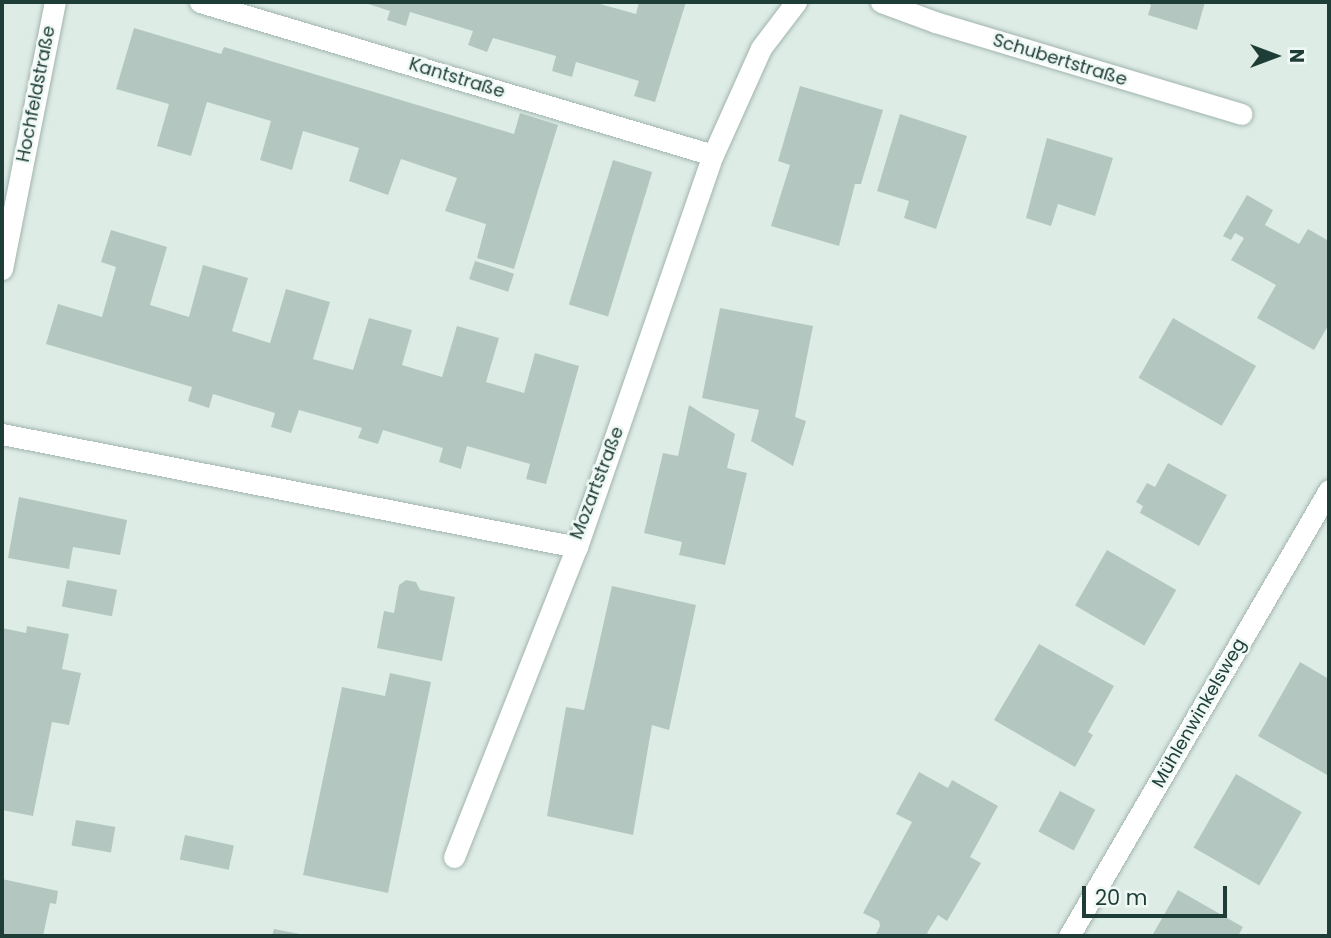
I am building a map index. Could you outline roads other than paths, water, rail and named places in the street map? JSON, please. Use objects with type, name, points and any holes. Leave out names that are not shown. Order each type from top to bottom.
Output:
[{"type":"street","name":"Hochfeldstraße","points":[[2,269],[55,2]]},
{"type":"street","name":"Kantstraße","points":[[200,2],[713,155]]},
{"type":"street","name":"Mozartstraße","points":[[2,434],[577,547],[713,155],[761,48],[796,2]]},
{"type":"street","name":"Schubertstraße","points":[[881,2],[935,22],[1241,114]]},
{"type":"street","name":"Mühlenwinkelsweg","points":[[1069,936],[1329,490]]},
{"type":"street","points":[[454,857],[577,547]]}]
